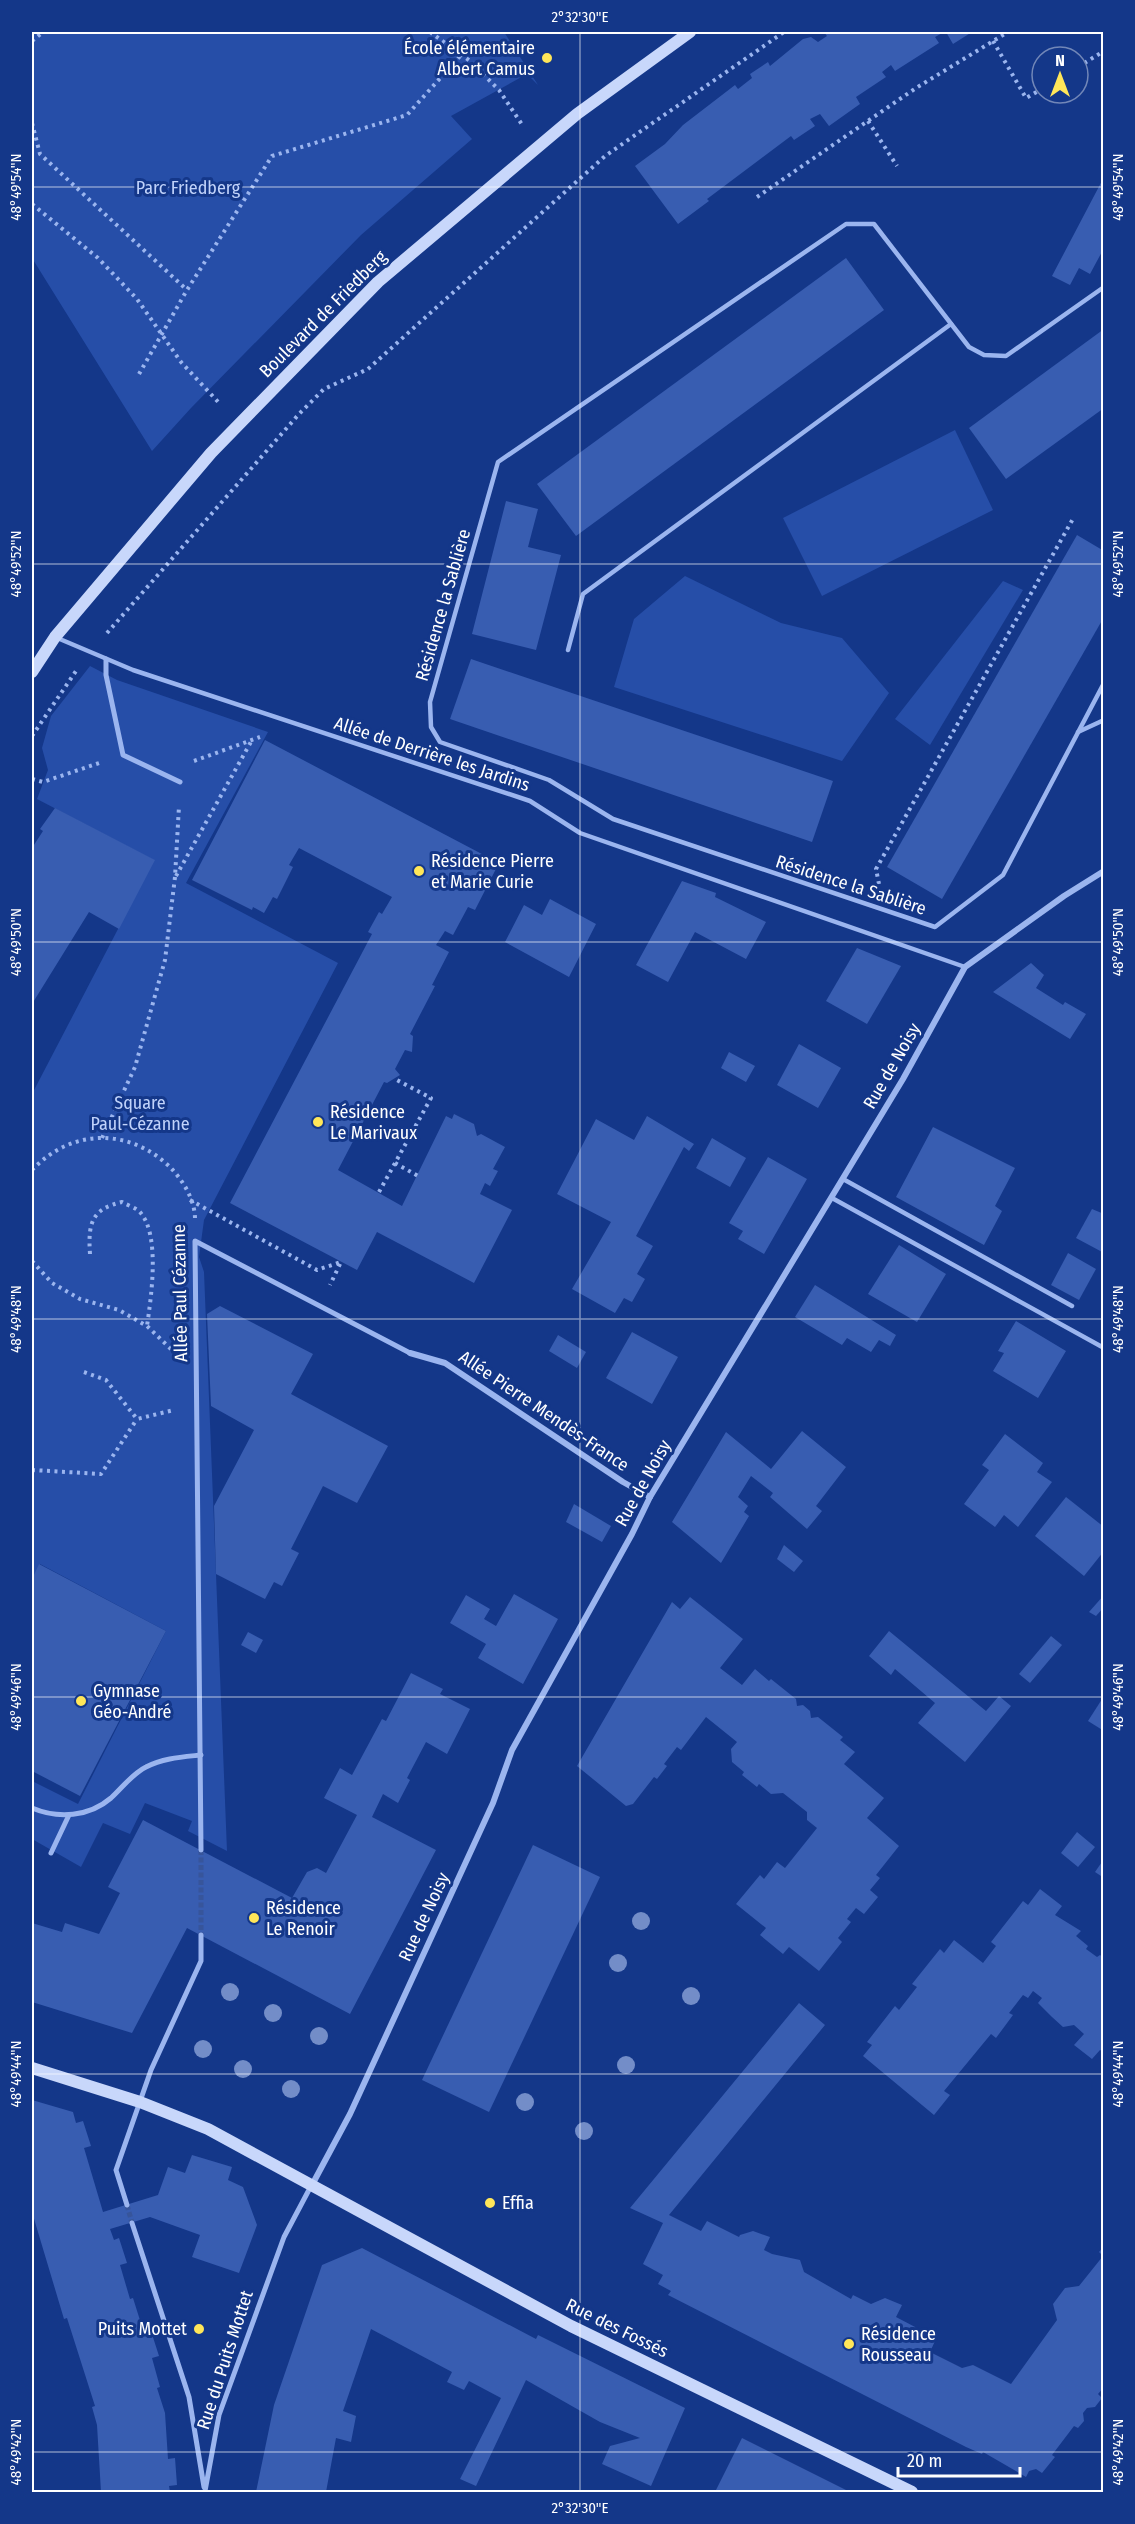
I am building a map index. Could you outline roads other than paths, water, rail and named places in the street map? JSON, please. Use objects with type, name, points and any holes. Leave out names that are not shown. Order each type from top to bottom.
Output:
[{"type":"main road","name":"Boulevard de Friedberg","points":[[32,670],[55,637],[211,453],[378,282],[577,114],[690,32]]},
{"type":"main road","name":"Rue des Fossés","points":[[32,2068],[140,2102],[208,2129],[561,2321],[912,2493]]},
{"type":"street","points":[[106,659],[106,675],[123,754],[159,774],[180,782]]},
{"type":"street","name":"Rue de Noisy","points":[[311,2186],[350,2114],[493,1803],[512,1749],[632,1534],[650,1497],[909,1069],[965,967],[1064,896],[1104,871]]},
{"type":"street","name":"Allée Pierre Mendès-France","points":[[195,1241],[410,1353],[445,1363],[623,1482],[650,1497]]},
{"type":"street","name":"Allée Paul Cézanne","points":[[195,1241],[201,1850]]},
{"type":"street","points":[[32,1808],[69,1815],[97,1808],[112,1798],[129,1778],[147,1767],[169,1758],[201,1755]]},
{"type":"street","points":[[51,1854],[69,1815]]},
{"type":"street","points":[[127,2205],[116,2169],[151,2070],[201,1961],[201,1935]]},
{"type":"street","name":"Rue du Puits Mottet","points":[[205,2492],[219,2415],[284,2237],[311,2186]]},
{"type":"street","name":"Rue du Puits Mottet","points":[[132,2223],[189,2397],[205,2492]]},
{"type":"lane","name":"Résidence la Sablière","points":[[1104,287],[1006,356],[984,355],[969,347],[874,224],[846,224],[498,462],[430,702],[431,727],[440,742],[549,780],[613,819],[935,927],[1003,875],[1104,683]]},
{"type":"lane","points":[[568,650],[583,594],[951,324]]},
{"type":"lane","name":"Allée de Derrière les Jardins","points":[[55,637],[106,659],[530,801],[580,833],[965,967]]},
{"type":"lane","points":[[1078,732],[1104,720]]},
{"type":"lane","points":[[843,1179],[1072,1306]]},
{"type":"lane","points":[[832,1198],[1104,1348]]},
{"type":"tunnel","points":[[201,1850],[201,1935]]},
{"type":"tunnel","points":[[127,2205],[132,2223]]},
{"type":"place","name":"École élémentaire Albert Camus","points":[[547,58]]},
{"type":"place","name":"Résidence Pierre et Marie Curie","points":[[419,871]]},
{"type":"place","name":"Résidence Le Marivaux","points":[[318,1122]]},
{"type":"place","name":"Gymnase Géo-André","points":[[81,1701]]},
{"type":"place","name":"Résidence Le Renoir","points":[[254,1918]]},
{"type":"place","name":"Effia","points":[[490,2203]]},
{"type":"place","name":"Puits Mottet","points":[[199,2329]]},
{"type":"place","name":"Résidence Rousseau","points":[[849,2344]]},
{"type":"park label","name":"Parc Friedberg","points":[[188,188]]},
{"type":"park label","name":"Square Paul-Cézanne","points":[[140,1113]]}]
